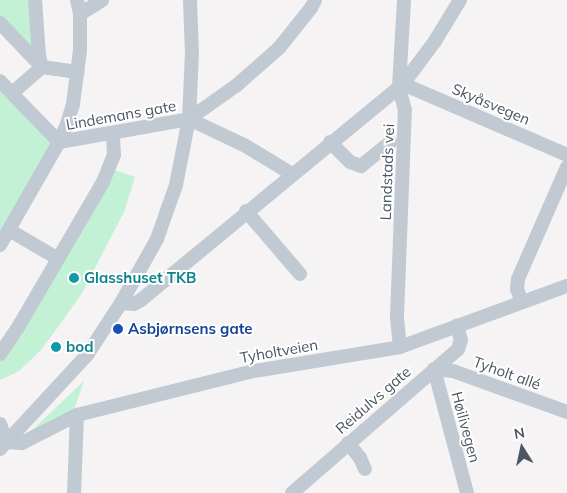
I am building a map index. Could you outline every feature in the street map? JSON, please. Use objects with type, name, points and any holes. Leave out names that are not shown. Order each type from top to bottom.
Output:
[{"type":"street","points":[[35,0],[39,56],[42,67]]},
{"type":"street","points":[[0,244],[68,124],[78,72],[80,14],[77,0]]},
{"type":"street","points":[[80,14],[102,0]]},
{"type":"street","points":[[4,446],[87,355],[121,303],[157,239],[176,185],[189,119],[192,53],[190,0]]},
{"type":"street","name":"Lindemans gate","points":[[59,142],[114,134],[189,119],[237,85],[279,48],[311,8],[315,0]]},
{"type":"street","name":"Landstads vei","points":[[400,347],[397,316],[405,110],[401,85],[404,0]]},
{"type":"street","points":[[121,303],[134,304],[141,300],[246,211],[401,85],[435,41],[460,0]]},
{"type":"street","points":[[0,23],[42,67],[78,72]]},
{"type":"street","points":[[12,93],[42,67]]},
{"type":"street","points":[[0,81],[59,142]]},
{"type":"street","name":"Skyåsvegen","points":[[401,85],[567,155]]},
{"type":"street","name":"Lindemans gate","points":[[189,119],[244,145],[292,174]]},
{"type":"street","points":[[0,354],[20,324],[102,182],[114,155],[114,134]]},
{"type":"street","points":[[330,142],[344,158],[355,165],[361,166],[392,142]]},
{"type":"street","points":[[522,302],[517,289],[518,279],[567,167]]},
{"type":"street","points":[[246,211],[300,274]]},
{"type":"street","points":[[8,230],[57,258]]},
{"type":"street","name":"Tyholtveien","points":[[4,446],[22,443],[77,415],[254,371],[400,347],[567,286]]},
{"type":"street","name":"Reidulvs gate","points":[[292,493],[458,349],[461,340],[457,326]]},
{"type":"street","name":"Tyholt allé","points":[[434,369],[453,371],[567,412]]},
{"type":"street","name":"Høilivegen","points":[[434,369],[467,493]]},
{"type":"street","points":[[74,493],[77,415]]},
{"type":"street","points":[[0,424],[4,446]]},
{"type":"street","points":[[348,443],[365,468]]},
{"type":"green space","points":[[0,0],[35,0],[39,56],[0,23]]},
{"type":"green space","points":[[0,81],[59,142],[0,245]]},
{"type":"green space","points":[[114,157],[120,159],[115,170],[135,177],[124,212],[82,293],[61,323],[40,351],[19,371],[0,380],[0,354]]},
{"type":"green space","points":[[84,381],[74,410],[28,434]]},
{"type":"place","name":"Glasshuset TKB","points":[[74,278]]},
{"type":"place","name":"Asbjørnsens gate","points":[[118,329]]},
{"type":"place","name":"bod","points":[[56,347]]}]
